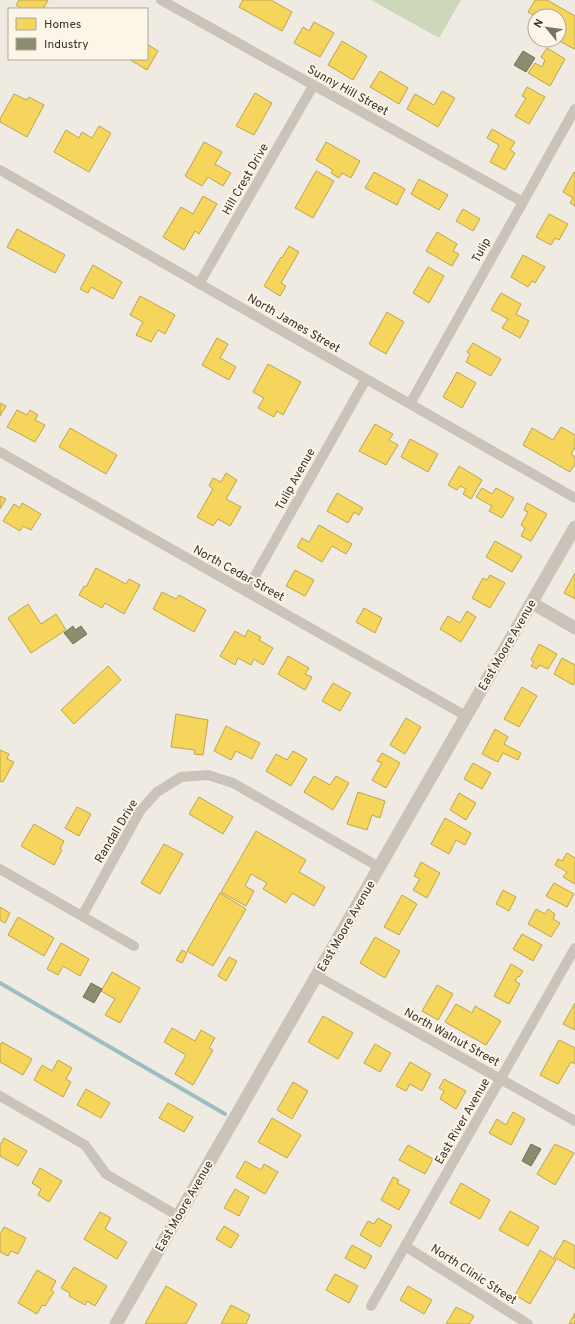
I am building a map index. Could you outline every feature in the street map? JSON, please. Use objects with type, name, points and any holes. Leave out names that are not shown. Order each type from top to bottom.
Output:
[{"type":"street","name":"Sunny Hill Street","points":[[161,0],[522,202]]},
{"type":"street","name":"Hill Crest Drive","points":[[200,284],[313,86]]},
{"type":"street","name":"Tulip","points":[[410,404],[575,109]]},
{"type":"street","name":"North James Street","points":[[0,170],[575,498]]},
{"type":"street","name":"Tulip Avenue","points":[[246,592],[366,379]]},
{"type":"street","name":"North Cedar Street","points":[[0,452],[466,716]]},
{"type":"street","name":"East Moore Avenue","points":[[116,1324],[575,527]]},
{"type":"street","points":[[532,603],[575,628]]},
{"type":"street","name":"Randall Drive","points":[[82,916],[140,811],[157,792],[182,777],[208,775],[233,783],[380,867]]},
{"type":"street","points":[[0,869],[134,946]]},
{"type":"street","name":"East River Avenue","points":[[371,1306],[575,948]]},
{"type":"street","name":"North Walnut Street","points":[[317,976],[575,1121]]},
{"type":"street","points":[[0,1096],[85,1144],[106,1174],[178,1216]]},
{"type":"street","name":"North Clinic Street","points":[[405,1246],[528,1324]]},
{"type":"green space","points":[[371,0],[461,0],[439,38]]},
{"type":"building: Homes","points":[[19,0],[48,0],[44,8],[20,8],[16,5]]},
{"type":"building: Homes","points":[[243,0],[271,0],[292,12],[282,31],[239,7]]},
{"type":"building: Homes","points":[[535,0],[547,0],[561,8],[530,8]]},
{"type":"building: Homes","points":[[567,11],[575,16],[574,49],[567,45]]},
{"type":"building: Homes","points":[[314,22],[334,33],[320,57],[294,43],[303,27],[309,31]]},
{"type":"building: Homes","points":[[342,41],[367,56],[353,80],[328,65]]},
{"type":"building: Homes","points":[[148,45],[158,51],[147,70],[131,60],[148,60]]},
{"type":"building: Homes","points":[[547,48],[565,59],[550,86],[528,73],[535,63],[542,67],[545,60],[541,57]]},
{"type":"building: Homes","points":[[380,71],[408,88],[399,104],[370,87]]},
{"type":"building: Homes","points":[[527,87],[545,97],[529,124],[515,116],[526,98],[522,96]]},
{"type":"building: Homes","points":[[442,91],[455,98],[438,127],[407,109],[415,94],[434,105]]},
{"type":"building: Homes","points":[[255,93],[272,103],[254,135],[236,126]]},
{"type":"building: Homes","points":[[14,94],[27,100],[29,97],[44,105],[27,137],[0,122],[0,119]]},
{"type":"building: Homes","points":[[99,126],[111,133],[89,172],[54,152],[66,130],[79,138],[82,132],[92,138]]},
{"type":"building: Homes","points":[[492,129],[515,142],[510,150],[515,153],[505,170],[490,162],[499,145],[487,138]]},
{"type":"building: Homes","points":[[204,142],[222,152],[215,164],[231,173],[223,186],[208,177],[202,186],[185,176]]},
{"type":"building: Homes","points":[[326,142],[360,161],[351,178],[342,173],[339,178],[331,173],[333,170],[316,160]]},
{"type":"building: Homes","points":[[316,171],[334,181],[313,218],[295,208]]},
{"type":"building: Homes","points":[[374,172],[405,189],[397,205],[365,188]]},
{"type":"building: Homes","points":[[574,172],[575,206],[570,203],[573,198],[563,192]]},
{"type":"building: Homes","points":[[419,179],[448,195],[439,210],[411,194]]},
{"type":"building: Homes","points":[[203,196],[217,204],[199,234],[195,231],[184,250],[163,237],[181,207],[193,214]]},
{"type":"building: Homes","points":[[463,209],[480,219],[473,231],[456,221]]},
{"type":"building: Homes","points":[[549,214],[568,224],[559,240],[555,238],[551,245],[536,237]]},
{"type":"building: Homes","points":[[17,229],[65,255],[55,273],[7,247]]},
{"type":"building: Homes","points":[[437,232],[457,244],[453,251],[459,254],[452,266],[426,251]]},
{"type":"building: Homes","points":[[289,246],[299,252],[281,283],[286,286],[280,296],[264,286]]},
{"type":"building: Homes","points":[[523,255],[545,267],[535,283],[532,281],[528,287],[511,277]]},
{"type":"building: Homes","points":[[93,265],[122,282],[113,299],[91,287],[88,293],[80,289]]},
{"type":"building: Homes","points":[[428,267],[444,276],[429,303],[413,293]]},
{"type":"building: Homes","points":[[501,293],[521,304],[516,314],[529,321],[520,338],[502,328],[508,319],[491,310]]},
{"type":"building: Homes","points":[[140,296],[175,315],[165,334],[158,330],[151,342],[136,335],[143,322],[130,315]]},
{"type":"building: Homes","points":[[387,312],[404,322],[386,354],[369,344]]},
{"type":"building: Homes","points":[[217,338],[228,344],[220,358],[236,367],[229,380],[202,365]]},
{"type":"building: Homes","points":[[473,343],[501,359],[491,376],[466,362],[470,354],[467,352]]},
{"type":"building: Homes","points":[[268,364],[301,382],[283,415],[277,411],[274,417],[258,408],[264,398],[253,392]]},
{"type":"building: Homes","points":[[457,372],[476,383],[462,408],[443,397]]},
{"type":"building: Homes","points":[[0,403],[6,406],[0,416]]},
{"type":"building: Homes","points":[[17,410],[27,415],[30,410],[38,415],[35,420],[45,425],[35,442],[7,427]]},
{"type":"building: Homes","points":[[375,424],[393,434],[389,440],[398,445],[386,465],[359,451]]},
{"type":"building: Homes","points":[[561,427],[575,435],[575,447],[571,454],[575,457],[575,464],[570,472],[523,445],[532,428],[553,440]]},
{"type":"building: Homes","points":[[70,428],[117,455],[106,474],[59,447]]},
{"type":"building: Homes","points":[[410,439],[438,454],[428,472],[401,457]]},
{"type":"building: Homes","points":[[459,466],[482,480],[471,499],[463,494],[466,489],[460,486],[457,490],[448,485]]},
{"type":"building: Homes","points":[[226,473],[237,480],[226,499],[241,507],[230,526],[218,519],[213,526],[197,517],[213,489],[209,486],[213,478],[221,482]]},
{"type":"building: Homes","points":[[482,488],[492,494],[496,488],[514,498],[502,518],[489,511],[492,506],[476,497]]},
{"type":"building: Homes","points":[[337,493],[363,508],[359,515],[354,512],[348,523],[327,511]]},
{"type":"building: Homes","points":[[0,496],[6,499],[0,509]]},
{"type":"building: Homes","points":[[22,503],[41,514],[31,530],[23,526],[20,531],[3,521],[14,504],[20,508]]},
{"type":"building: Homes","points":[[527,503],[547,514],[531,541],[521,536],[525,528],[521,525],[528,512],[524,510]]},
{"type":"building: Homes","points":[[319,525],[352,544],[346,554],[332,546],[322,562],[297,547],[302,538],[309,542]]},
{"type":"building: Homes","points":[[495,541],[522,556],[512,572],[486,557]]},
{"type":"building: Homes","points":[[96,568],[126,584],[129,579],[140,585],[124,614],[105,603],[102,608],[79,595],[84,586],[86,587]]},
{"type":"building: Homes","points":[[295,570],[314,580],[305,596],[286,586]]},
{"type":"building: Homes","points":[[575,573],[575,599],[564,593]]},
{"type":"building: Homes","points":[[490,575],[505,583],[490,608],[472,598],[483,578],[487,580]]},
{"type":"building: Homes","points":[[162,592],[176,599],[179,595],[206,610],[194,632],[153,609]]},
{"type":"building: Homes","points":[[28,604],[41,624],[56,614],[66,630],[31,653],[8,618]]},
{"type":"building: Homes","points":[[364,608],[382,618],[375,633],[356,622]]},
{"type":"building: Homes","points":[[467,611],[476,617],[461,642],[440,629],[448,616],[460,623]]},
{"type":"building: Homes","points":[[248,630],[261,637],[259,640],[273,648],[263,665],[254,659],[251,665],[238,658],[235,665],[220,656],[235,631],[245,637]]},
{"type":"building: Homes","points":[[539,644],[557,654],[548,669],[539,665],[537,669],[531,666],[534,662],[531,660]]},
{"type":"building: Homes","points":[[288,656],[309,668],[305,674],[312,677],[305,690],[278,674]]},
{"type":"building: Homes","points":[[562,658],[575,665],[575,682],[573,685],[554,674]]},
{"type":"building: Homes","points":[[108,666],[121,680],[74,724],[61,710]]},
{"type":"building: Homes","points":[[333,683],[351,693],[340,711],[322,701]]},
{"type":"building: Homes","points":[[522,687],[537,696],[519,727],[504,719]]},
{"type":"building: Homes","points":[[176,714],[208,720],[203,755],[194,754],[195,750],[171,747]]},
{"type":"building: Homes","points":[[406,718],[421,727],[405,754],[390,745]]},
{"type":"building: Homes","points":[[226,726],[260,743],[252,759],[236,751],[231,760],[214,751]]},
{"type":"building: Homes","points":[[495,729],[508,737],[504,744],[521,753],[518,760],[503,753],[498,762],[482,754]]},
{"type":"building: Homes","points":[[0,750],[9,754],[7,759],[14,762],[3,782],[0,781]]},
{"type":"building: Homes","points":[[293,751],[307,759],[291,786],[266,771],[276,754],[287,760]]},
{"type":"building: Homes","points":[[382,753],[400,763],[386,788],[372,780],[382,763],[377,761]]},
{"type":"building: Homes","points":[[473,763],[491,773],[482,789],[464,779]]},
{"type":"building: Homes","points":[[314,776],[330,785],[336,776],[349,783],[333,810],[304,792]]},
{"type":"building: Homes","points":[[358,792],[385,801],[380,818],[372,815],[367,830],[347,824]]},
{"type":"building: Homes","points":[[459,793],[476,803],[466,820],[450,810]]},
{"type":"building: Homes","points":[[199,797],[233,817],[223,834],[189,814]]},
{"type":"building: Homes","points":[[77,807],[91,814],[79,836],[65,828]]},
{"type":"building: Homes","points":[[445,818],[471,833],[465,845],[456,840],[449,854],[431,844]]},
{"type":"building: Homes","points":[[34,824],[64,841],[60,849],[62,850],[54,865],[21,846]]},
{"type":"building: Homes","points":[[256,831],[306,860],[299,872],[325,887],[314,906],[292,893],[286,903],[263,889],[267,883],[251,874],[245,886],[254,891],[246,906],[221,892]]},
{"type":"building: Homes","points":[[164,844],[183,854],[160,894],[141,883]]},
{"type":"building: Homes","points":[[567,853],[575,858],[575,884],[563,877],[567,872],[555,865],[558,859],[562,861]]},
{"type":"building: Homes","points":[[421,862],[440,873],[427,898],[413,890],[420,879],[414,876]]},
{"type":"building: Homes","points":[[554,883],[574,894],[567,907],[546,896]]},
{"type":"building: Homes","points":[[503,890],[516,897],[509,911],[496,904]]},
{"type":"building: Homes","points":[[220,893],[246,909],[213,966],[187,951]]},
{"type":"building: Homes","points":[[402,895],[417,904],[399,935],[384,927]]},
{"type":"building: Homes","points":[[0,907],[10,913],[5,923],[0,920]]},
{"type":"building: Homes","points":[[536,909],[545,914],[548,909],[555,914],[553,919],[560,923],[551,937],[528,924]]},
{"type":"building: Homes","points":[[18,917],[54,938],[44,956],[8,935]]},
{"type":"building: Homes","points":[[522,934],[542,945],[533,961],[513,949]]},
{"type":"building: Homes","points":[[375,937],[400,951],[385,978],[360,963]]},
{"type":"building: Homes","points":[[61,943],[89,959],[80,976],[63,966],[58,975],[47,969]]},
{"type":"building: Homes","points":[[182,950],[187,953],[182,963],[176,960]]},
{"type":"building: Homes","points":[[229,957],[237,961],[226,981],[218,976]]},
{"type":"building: Homes","points":[[511,964],[523,971],[515,981],[520,984],[509,1004],[494,996]]},
{"type":"building: Homes","points":[[112,972],[140,988],[120,1023],[105,1015],[115,999],[101,991]]},
{"type":"building: Homes","points":[[437,985],[453,994],[438,1020],[422,1011]]},
{"type":"building: Homes","points":[[575,1003],[575,1030],[563,1024]]},
{"type":"building: Homes","points":[[456,1004],[472,1013],[475,1006],[501,1021],[486,1045],[445,1022]]},
{"type":"building: Homes","points":[[323,1016],[353,1033],[338,1059],[308,1042]]},
{"type":"building: Homes","points":[[172,1028],[195,1041],[201,1030],[215,1038],[209,1048],[213,1050],[193,1085],[175,1074],[186,1055],[164,1042]]},
{"type":"building: Homes","points":[[559,1040],[575,1048],[575,1064],[571,1062],[558,1084],[540,1075]]},
{"type":"building: Homes","points":[[2,1042],[32,1059],[23,1075],[0,1062],[0,1045]]},
{"type":"building: Homes","points":[[375,1044],[391,1053],[380,1072],[364,1063]]},
{"type":"building: Homes","points":[[58,1060],[72,1068],[66,1079],[71,1082],[63,1097],[34,1080],[42,1065],[52,1071]]},
{"type":"building: Homes","points":[[410,1062],[431,1074],[422,1091],[410,1084],[406,1091],[396,1086]]},
{"type":"building: Homes","points":[[444,1079],[466,1091],[456,1109],[440,1099],[444,1091],[439,1088]]},
{"type":"building: Homes","points":[[293,1082],[308,1091],[292,1119],[277,1110]]},
{"type":"building: Homes","points":[[86,1089],[110,1103],[101,1118],[77,1105]]},
{"type":"building: Homes","points":[[168,1103],[193,1117],[184,1132],[159,1118]]},
{"type":"building: Homes","points":[[513,1112],[525,1119],[511,1145],[489,1133],[497,1119],[506,1125]]},
{"type":"building: Homes","points":[[272,1118],[301,1135],[287,1158],[258,1142]]},
{"type":"building: Homes","points":[[4,1138],[27,1151],[18,1166],[0,1156],[0,1145]]},
{"type":"building: Homes","points":[[555,1144],[574,1153],[555,1185],[537,1174]]},
{"type":"building: Homes","points":[[408,1145],[433,1159],[425,1174],[399,1160]]},
{"type":"building: Homes","points":[[245,1161],[261,1170],[264,1164],[278,1172],[265,1194],[236,1177]]},
{"type":"building: Homes","points":[[40,1168],[62,1181],[49,1202],[38,1195],[41,1189],[32,1183]]},
{"type":"building: Homes","points":[[393,1177],[399,1180],[397,1183],[410,1190],[399,1210],[381,1200]]},
{"type":"building: Homes","points":[[461,1183],[490,1200],[480,1219],[450,1203]]},
{"type":"building: Homes","points":[[235,1189],[249,1197],[239,1216],[224,1208]]},
{"type":"building: Homes","points":[[510,1211],[539,1227],[528,1246],[499,1230]]},
{"type":"building: Homes","points":[[100,1212],[111,1218],[105,1229],[127,1242],[117,1259],[84,1239]]},
{"type":"building: Homes","points":[[378,1218],[392,1226],[380,1247],[360,1235],[368,1221],[374,1224]]},
{"type":"building: Homes","points":[[224,1226],[239,1235],[231,1248],[216,1239]]},
{"type":"building: Homes","points":[[4,1227],[26,1238],[18,1254],[11,1251],[8,1256],[0,1252],[0,1234]]},
{"type":"building: Homes","points":[[564,1240],[575,1246],[575,1269],[554,1257]]},
{"type":"building: Homes","points":[[352,1245],[372,1256],[365,1269],[345,1258]]},
{"type":"building: Homes","points":[[540,1250],[556,1260],[530,1304],[515,1295]]},
{"type":"building: Homes","points":[[74,1267],[107,1286],[95,1306],[87,1301],[85,1305],[69,1296],[70,1293],[61,1288]]},
{"type":"building: Homes","points":[[37,1270],[56,1281],[51,1290],[54,1292],[45,1306],[42,1305],[37,1314],[18,1303]]},
{"type":"building: Homes","points":[[335,1274],[358,1286],[349,1303],[326,1290]]},
{"type":"building: Homes","points":[[166,1286],[197,1304],[186,1324],[145,1324]]},
{"type":"building: Homes","points":[[408,1286],[432,1300],[424,1314],[400,1300]]},
{"type":"building: Homes","points":[[231,1305],[250,1315],[246,1324],[221,1324]]},
{"type":"building: Homes","points":[[456,1307],[474,1316],[469,1324],[446,1324]]},
{"type":"building: Homes","points":[[575,1313],[575,1324],[569,1324]]},
{"type":"building: Industry","points":[[523,51],[535,58],[526,72],[514,65]]},
{"type":"building: Industry","points":[[73,626],[75,630],[81,626],[87,634],[73,644],[64,633]]},
{"type":"building: Industry","points":[[91,983],[102,989],[94,1003],[83,997]]},
{"type":"building: Industry","points":[[531,1144],[541,1149],[531,1166],[522,1161]]},
{"type":"waterway","points":[[0,983],[225,1114]]}]
